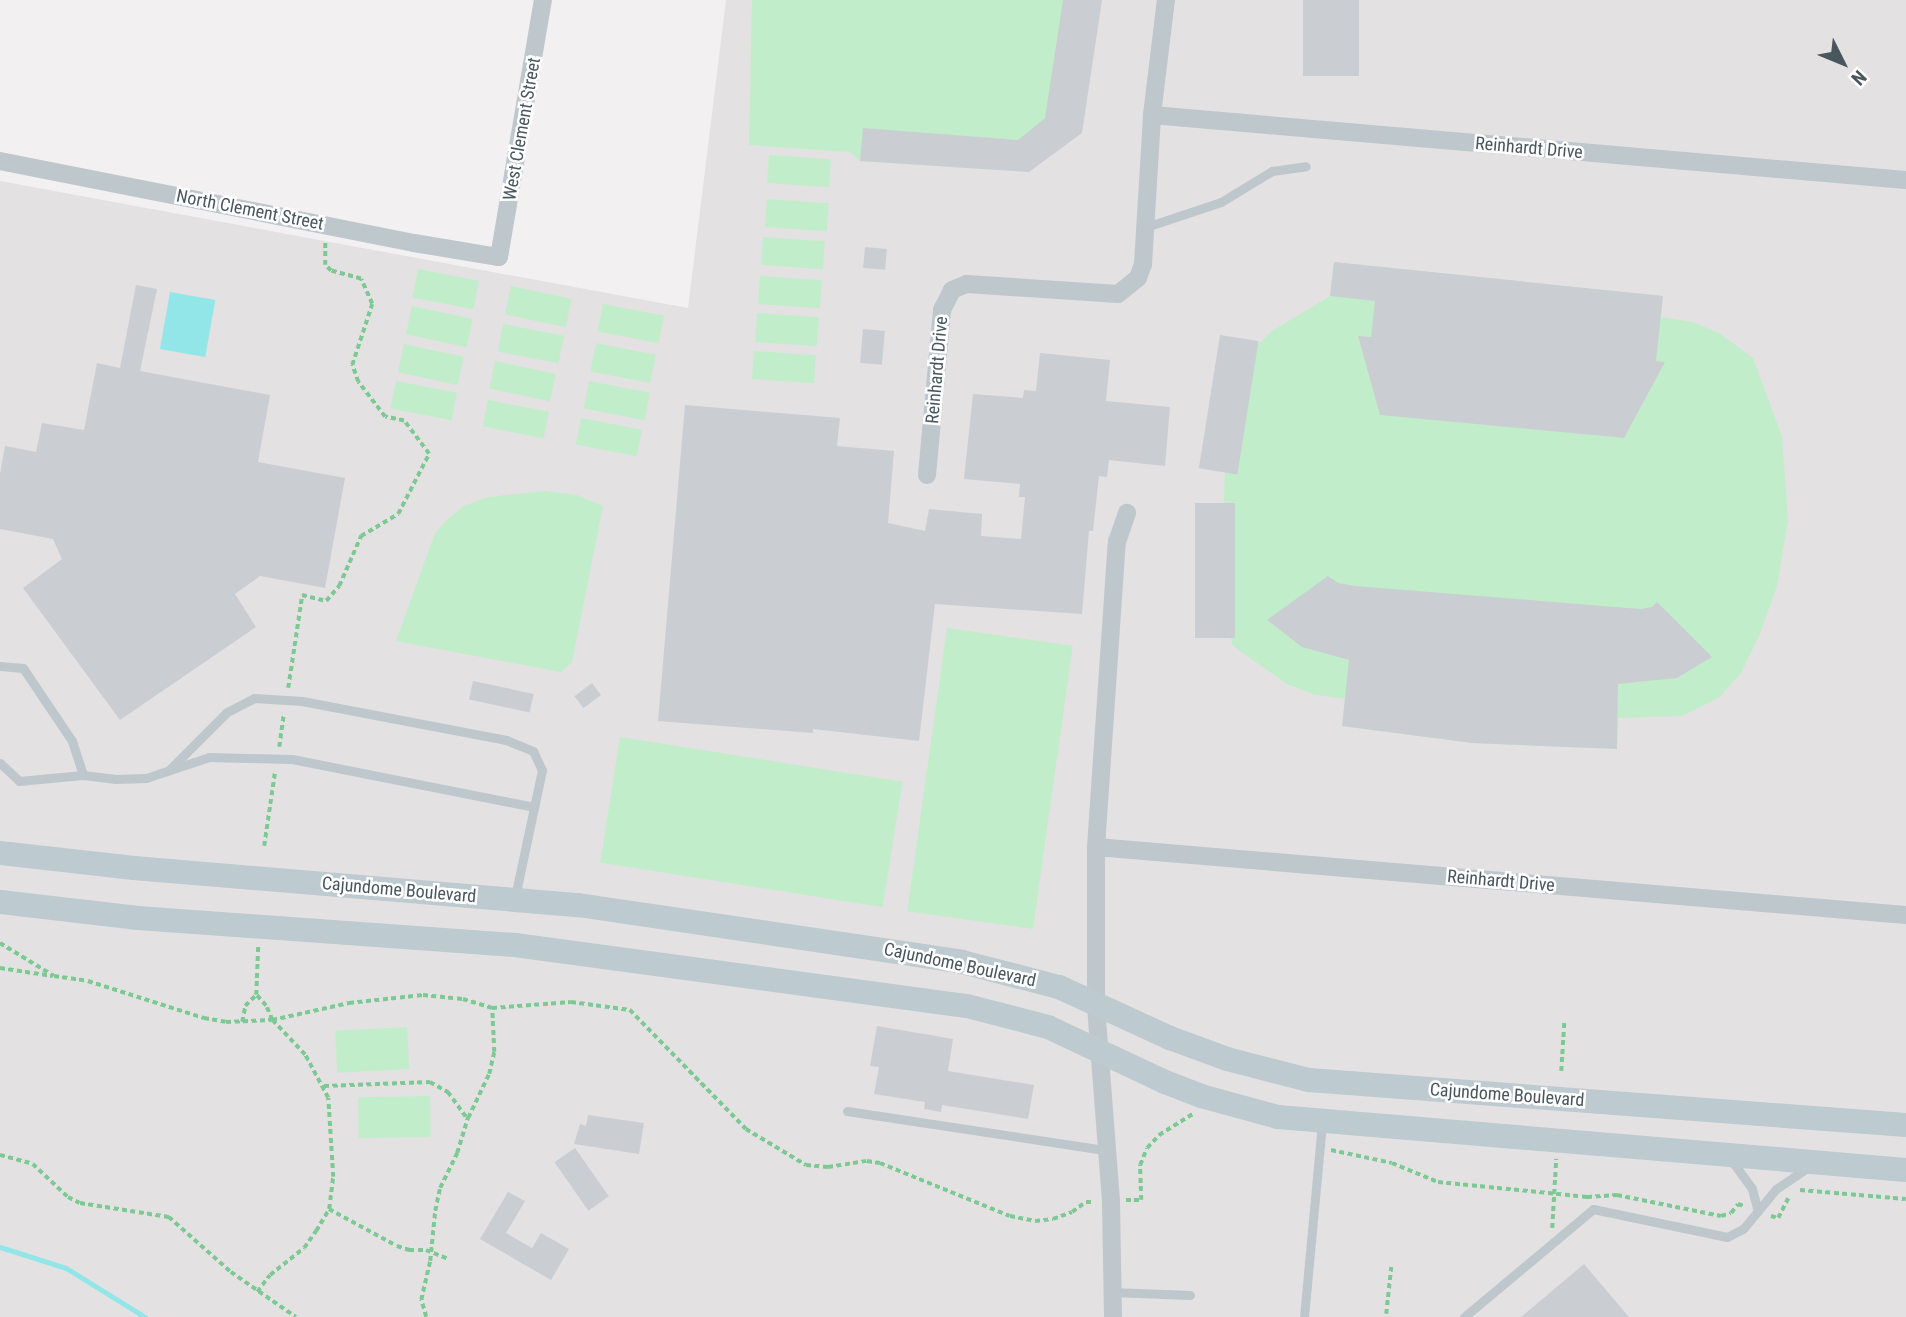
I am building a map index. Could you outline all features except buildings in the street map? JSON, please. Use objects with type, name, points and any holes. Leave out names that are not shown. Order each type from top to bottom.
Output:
[{"type":"street","name":"West Clement Street","points":[[499,257],[543,0]]},
{"type":"street","name":"Reinhardt Drive","points":[[927,475],[942,310],[952,290],[967,284],[1118,294],[1130,288],[1141,271],[1152,116],[1166,0]]},
{"type":"street","name":"Reinhardt Drive","points":[[1152,116],[1906,180]]},
{"type":"street","name":"North Clement Street","points":[[0,161],[499,257]]},
{"type":"street","points":[[1113,1317],[1111,1201],[1096,1005],[1096,847],[1117,542],[1127,513]]},
{"type":"street","name":"Reinhardt Drive","points":[[1096,847],[1906,915]]},
{"type":"street","name":"Cajundome Boulevard","points":[[0,853],[134,869],[515,899],[734,926],[962,962],[1027,977],[1170,1038],[1278,1074],[1309,1080],[1906,1125]]},
{"type":"street","points":[[0,902],[138,918],[318,928],[595,954],[967,1006],[1048,1027],[1200,1096],[1278,1117],[1906,1170]]},
{"type":"street","points":[[1322,1122],[1331,1098],[1420,1104],[1538,1097]]},
{"type":"lane","points":[[1146,227],[1221,202],[1272,171],[1306,166]]},
{"type":"lane","points":[[0,666],[23,668],[72,741],[83,775]]},
{"type":"lane","points":[[169,770],[227,712],[245,701],[286,700],[506,740],[533,751],[542,770],[515,899]]},
{"type":"lane","points":[[0,763],[19,781],[83,775],[116,779],[146,778],[209,757],[292,759],[534,807]]},
{"type":"lane","points":[[847,1111],[1106,1150]]},
{"type":"lane","points":[[1304,1317],[1322,1122]]},
{"type":"lane","points":[[1727,1155],[1752,1189],[1758,1211]]},
{"type":"lane","points":[[1464,1317],[1593,1209],[1727,1237],[1743,1229],[1776,1189],[1819,1163]]},
{"type":"lane","points":[[1112,1292],[1190,1295]]},
{"type":"path","points":[[264,845],[302,595],[326,601],[339,586],[360,536],[398,514],[429,454],[404,421],[384,417],[358,382],[352,365],[372,304],[361,279],[331,271],[325,265],[325,225]]},
{"type":"path","points":[[242,1022],[245,1006],[256,995],[258,937]]},
{"type":"path","points":[[0,968],[54,976]]},
{"type":"path","points":[[256,995],[266,1006],[272,1020],[305,1055],[324,1086],[331,1113],[332,1177],[329,1209],[304,1248],[270,1275],[257,1292]]},
{"type":"path","points":[[425,1317],[421,1300],[432,1251],[440,1188],[489,1074],[494,1052],[492,1008]]},
{"type":"path","points":[[1561,1072],[1564,1023]]},
{"type":"path","points":[[324,1086],[430,1082],[448,1092],[468,1118]]},
{"type":"path","points":[[1551,1244],[1556,1152]]},
{"type":"path","points":[[0,1155],[33,1164],[68,1197],[80,1203],[169,1217],[200,1247],[257,1292],[296,1317]]},
{"type":"path","points":[[329,1209],[397,1246],[432,1251],[448,1259]]},
{"type":"path","points":[[1386,1314],[1391,1267]]},
{"type":"shaded area","points":[[726,0],[1906,0],[1906,1317],[0,1317],[0,181],[688,308]]},
{"type":"green space","points":[[752,0],[1102,0],[1029,172],[860,161],[850,152],[749,145]]},
{"type":"green space","points":[[769,155],[831,159],[829,187],[767,183]]},
{"type":"green space","points":[[767,199],[829,203],[827,231],[765,227]]},
{"type":"green space","points":[[763,237],[825,241],[823,269],[761,265]]},
{"type":"green space","points":[[1334,262],[1663,296],[1661,317],[1693,322],[1719,333],[1753,358],[1782,437],[1788,519],[1777,586],[1759,636],[1741,673],[1720,697],[1682,716],[1618,718],[1617,749],[1472,743],[1342,726],[1345,699],[1312,694],[1287,684],[1233,646],[1220,595],[1226,450],[1248,354],[1272,331],[1330,296]]},
{"type":"green space","points":[[418,269],[479,281],[473,309],[412,297]]},
{"type":"green space","points":[[760,276],[822,280],[820,308],[758,304]]},
{"type":"green space","points":[[511,286],[572,299],[566,327],[505,314]]},
{"type":"green space","points":[[603,304],[664,316],[659,343],[598,331]]},
{"type":"green space","points":[[412,306],[473,319],[467,347],[406,334]]},
{"type":"green space","points":[[757,313],[819,317],[817,346],[755,342]]},
{"type":"green space","points":[[503,324],[564,336],[559,363],[498,351]]},
{"type":"green space","points":[[596,343],[656,355],[650,383],[590,371]]},
{"type":"green space","points":[[404,344],[464,357],[458,385],[398,372]]},
{"type":"green space","points":[[754,351],[816,355],[814,383],[752,379]]},
{"type":"green space","points":[[495,361],[556,374],[550,401],[489,388]]},
{"type":"green space","points":[[396,381],[457,393],[452,420],[391,408]]},
{"type":"green space","points":[[589,381],[650,393],[645,420],[584,408]]},
{"type":"green space","points":[[488,400],[549,412],[544,438],[483,427]]},
{"type":"green space","points":[[581,418],[642,430],[637,456],[576,445]]},
{"type":"green space","points":[[545,491],[577,495],[603,506],[572,662],[561,672],[396,641],[435,533],[450,517],[464,506],[488,497]]},
{"type":"green space","points":[[947,628],[1073,646],[1033,929],[907,911]]},
{"type":"green space","points":[[620,737],[902,782],[883,907],[600,862]]},
{"type":"green space","points":[[407,1027],[409,1069],[337,1073],[335,1031]]},
{"type":"green space","points":[[430,1096],[431,1137],[359,1138],[358,1097]]},
{"type":"water","points":[[170,292],[215,300],[205,357],[160,349]]},
{"type":"waterway","points":[[0,1247],[66,1268],[145,1317]]}]
